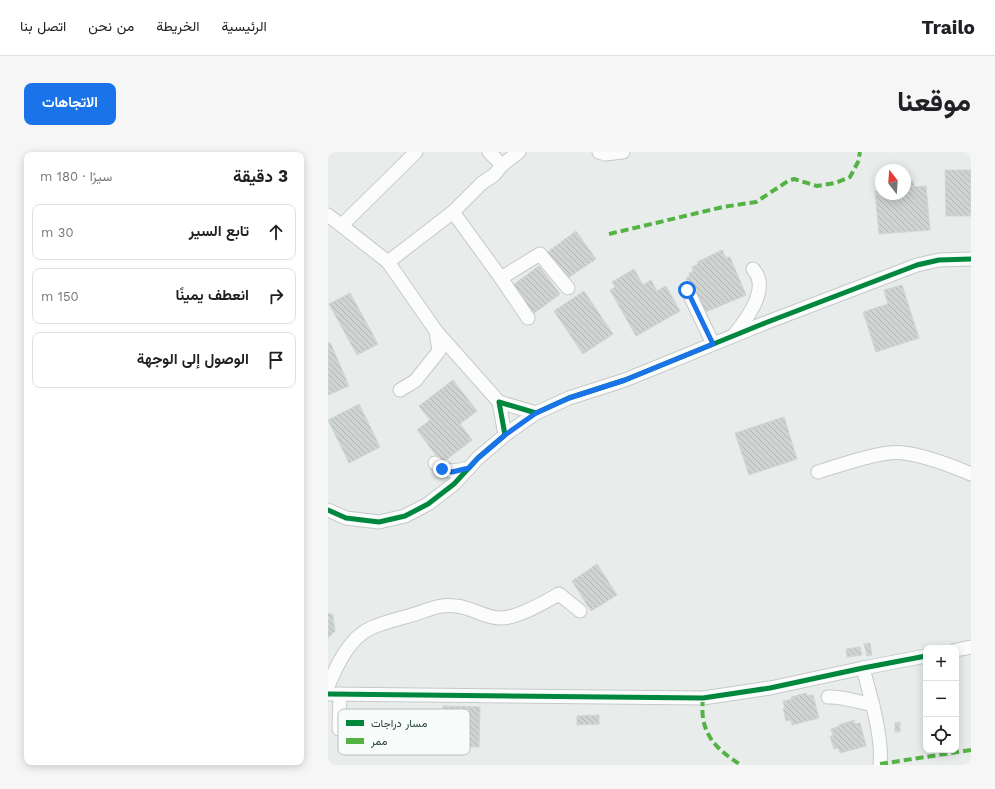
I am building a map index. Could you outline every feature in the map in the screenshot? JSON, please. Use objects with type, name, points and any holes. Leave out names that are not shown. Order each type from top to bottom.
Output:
[{"type":"street","points":[[342,225],[416,152]]},
{"type":"street","points":[[489,152],[502,165]]},
{"type":"street","points":[[388,262],[453,212],[482,183],[494,175],[502,165],[519,152]]},
{"type":"street","points":[[599,152],[605,154],[623,152]]},
{"type":"street","points":[[453,212],[528,318]]},
{"type":"street","points":[[328,214],[388,262],[436,331],[499,402],[505,435]]},
{"type":"street","points":[[501,278],[540,254],[568,288]]},
{"type":"street","points":[[328,510],[346,518],[379,522],[405,516],[428,504],[454,484],[478,458],[505,435],[536,413],[569,398],[625,380],[734,335],[917,265],[939,260],[971,259]]},
{"type":"street","points":[[734,335],[749,316],[755,305],[759,282],[756,272],[753,269]]},
{"type":"street","points":[[687,290],[713,344]]},
{"type":"street","points":[[400,390],[415,381],[438,351],[436,331]]},
{"type":"street","points":[[499,402],[536,413]]},
{"type":"street","points":[[818,472],[882,454],[903,452],[945,464],[971,474]]},
{"type":"street","points":[[435,463],[442,469],[452,472],[469,468]]},
{"type":"street","points":[[328,686],[336,667],[358,637],[370,628],[432,607],[445,605],[469,608],[501,619],[542,604],[559,594],[580,611]]},
{"type":"street","points":[[959,649],[971,647]]},
{"type":"street","points":[[338,722],[334,694],[703,698],[770,688],[923,657]]},
{"type":"street","points":[[863,668],[873,705],[878,732],[880,765]]},
{"type":"street","points":[[828,697],[838,696],[852,701],[873,705]]},
{"type":"building","points":[[945,170],[971,170],[971,216],[946,216]]},
{"type":"building","points":[[911,181],[913,181],[914,187],[926,186],[930,230],[879,234],[876,200],[911,200]]},
{"type":"building","points":[[576,231],[596,259],[565,280],[546,253]]},
{"type":"building","points":[[722,250],[726,258],[730,257],[746,295],[703,313],[686,278],[690,276],[689,273],[693,272],[692,267],[698,264],[697,262]]},
{"type":"building","points":[[539,266],[560,294],[533,314],[513,285]]},
{"type":"building","points":[[634,269],[643,285],[651,280],[657,291],[666,286],[680,311],[636,336],[610,290],[615,287],[612,282]]},
{"type":"building","points":[[902,285],[919,338],[876,352],[863,312],[888,304],[884,290]]},
{"type":"building","points":[[584,291],[613,334],[583,354],[554,311]]},
{"type":"building","points":[[350,293],[378,344],[357,355],[329,304]]},
{"type":"building","points":[[330,342],[349,386],[328,395],[328,343]]},
{"type":"building","points":[[453,380],[477,411],[460,424],[472,440],[442,463],[417,430],[430,420],[419,406]]},
{"type":"building","points":[[359,404],[380,447],[349,463],[328,420]]},
{"type":"building","points":[[784,417],[797,459],[749,475],[735,433]]},
{"type":"building","points":[[597,564],[617,595],[591,611],[572,581]]},
{"type":"building","points":[[330,613],[333,615],[335,631],[328,638],[328,614]]},
{"type":"building","points":[[870,643],[872,655],[867,656],[864,644]]},
{"type":"building","points":[[860,647],[862,655],[847,657],[846,649]]},
{"type":"building","points":[[806,693],[807,696],[813,695],[819,718],[792,725],[791,720],[786,721],[783,701]]},
{"type":"building","points":[[443,706],[480,707],[479,747],[470,747],[470,709],[443,709]]},
{"type":"building","points":[[599,715],[599,724],[577,725],[577,716]]},
{"type":"building","points":[[854,720],[855,724],[860,723],[866,746],[840,753],[838,748],[834,749],[830,736],[833,736],[831,729]]},
{"type":"building","points":[[900,722],[900,732],[895,732],[895,723]]},
{"type":"marked path","points":[[609,234],[723,207],[756,202],[788,181],[794,179],[817,186],[835,183],[850,177],[858,162],[860,152]]},
{"type":"marked path","points":[[703,698],[703,720],[710,738],[731,759],[741,765]]},
{"type":"marked path","points":[[880,764],[971,750]]},
{"type":"cycle path","points":[[328,510],[346,518],[379,522],[405,516],[428,504],[454,484],[478,458],[505,435],[499,402],[536,413],[569,398],[625,380],[765,323],[917,265],[939,260],[971,259]]},
{"type":"cycle path","points":[[328,694],[703,698],[770,688],[923,657]]},
{"type":"route","points":[[442,469],[452,472],[469,468],[478,458],[505,435],[536,413],[569,398],[625,380],[713,344],[687,290]]}]
